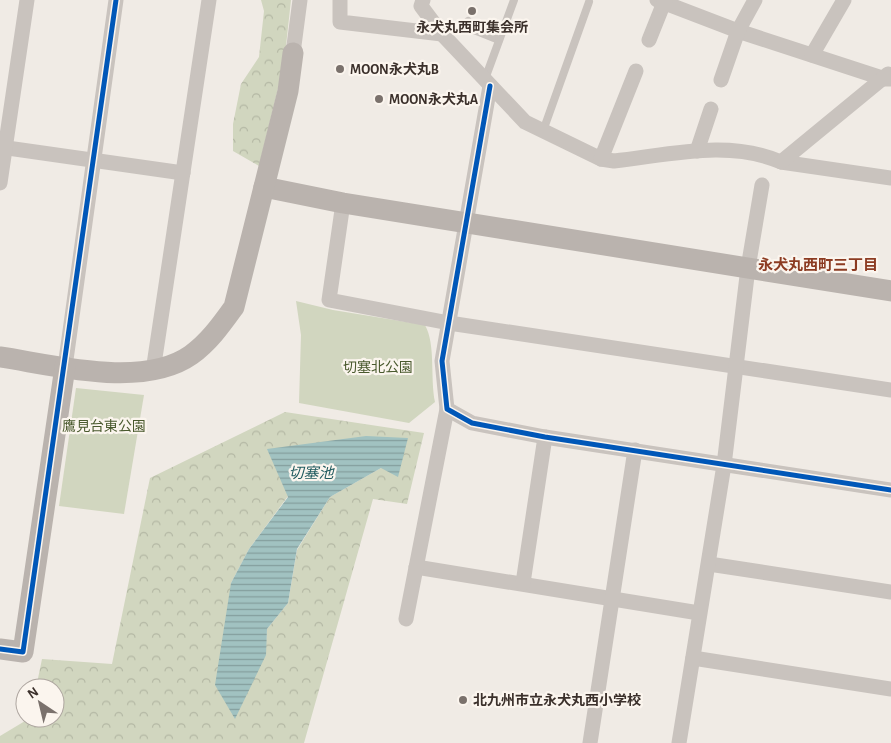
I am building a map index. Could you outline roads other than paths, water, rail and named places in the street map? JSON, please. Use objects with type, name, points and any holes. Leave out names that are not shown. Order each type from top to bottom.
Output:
[{"type":"street","points":[[0,183],[2,147],[27,0]]},
{"type":"street","points":[[0,649],[23,652],[116,0]]},
{"type":"street","points":[[153,371],[209,0]]},
{"type":"street","points":[[0,357],[118,374],[153,371],[189,356],[213,335],[234,307],[288,90],[300,0]]},
{"type":"street","points":[[423,0],[421,6],[442,34],[525,122],[601,159],[614,161],[723,148],[767,155],[781,162],[891,178]]},
{"type":"street","points":[[721,80],[738,31],[756,0]]},
{"type":"street","points":[[812,55],[844,0]]},
{"type":"street","points":[[340,1],[340,22],[442,34]]},
{"type":"street","points":[[649,40],[662,1],[738,31],[812,55],[889,76]]},
{"type":"street","points":[[601,159],[636,71]]},
{"type":"street","points":[[781,162],[889,76]]},
{"type":"street","points":[[406,619],[447,409],[442,361],[467,223],[488,82]]},
{"type":"street","points":[[697,151],[711,109]]},
{"type":"street","points":[[2,147],[183,173]]},
{"type":"street","points":[[679,743],[724,465],[748,268],[762,185]]},
{"type":"street","points":[[264,187],[343,203],[891,291]]},
{"type":"street","points":[[343,203],[329,300],[449,323],[891,390]]},
{"type":"street","points":[[447,409],[472,423],[545,437],[891,490]]},
{"type":"street","points":[[523,583],[545,437]]},
{"type":"street","points":[[593,742],[635,450]]},
{"type":"street","points":[[709,564],[891,592]]},
{"type":"street","points":[[416,567],[699,613]]},
{"type":"street","points":[[693,658],[891,689]]},
{"type":"lane","points":[[488,82],[499,40],[514,0]]},
{"type":"lane","points":[[543,131],[590,2]]},
{"type":"lane","points":[[468,21],[474,30],[499,40]]},
{"type":"water","name":"切塞池","points":[[366,436],[408,438],[398,477],[381,468],[330,497],[297,549],[288,603],[267,629],[266,655],[235,719],[215,685],[231,583],[249,549],[288,497],[267,449]]},
{"type":"place","name":"永犬丸西町集会所","points":[[472,11]]},
{"type":"place","name":"MOON永犬丸B","points":[[340,69]]},
{"type":"place","name":"MOON永犬丸A","points":[[379,99]]},
{"type":"place","name":"北九州市立永犬丸西小学校","points":[[463,700]]},
{"type":"district","name":"永犬丸西町三丁目","points":[[818,265]]},
{"type":"park label","name":"切塞北公園","points":[[378,367]]},
{"type":"park label","name":"鷹見台東公園","points":[[104,426]]}]
